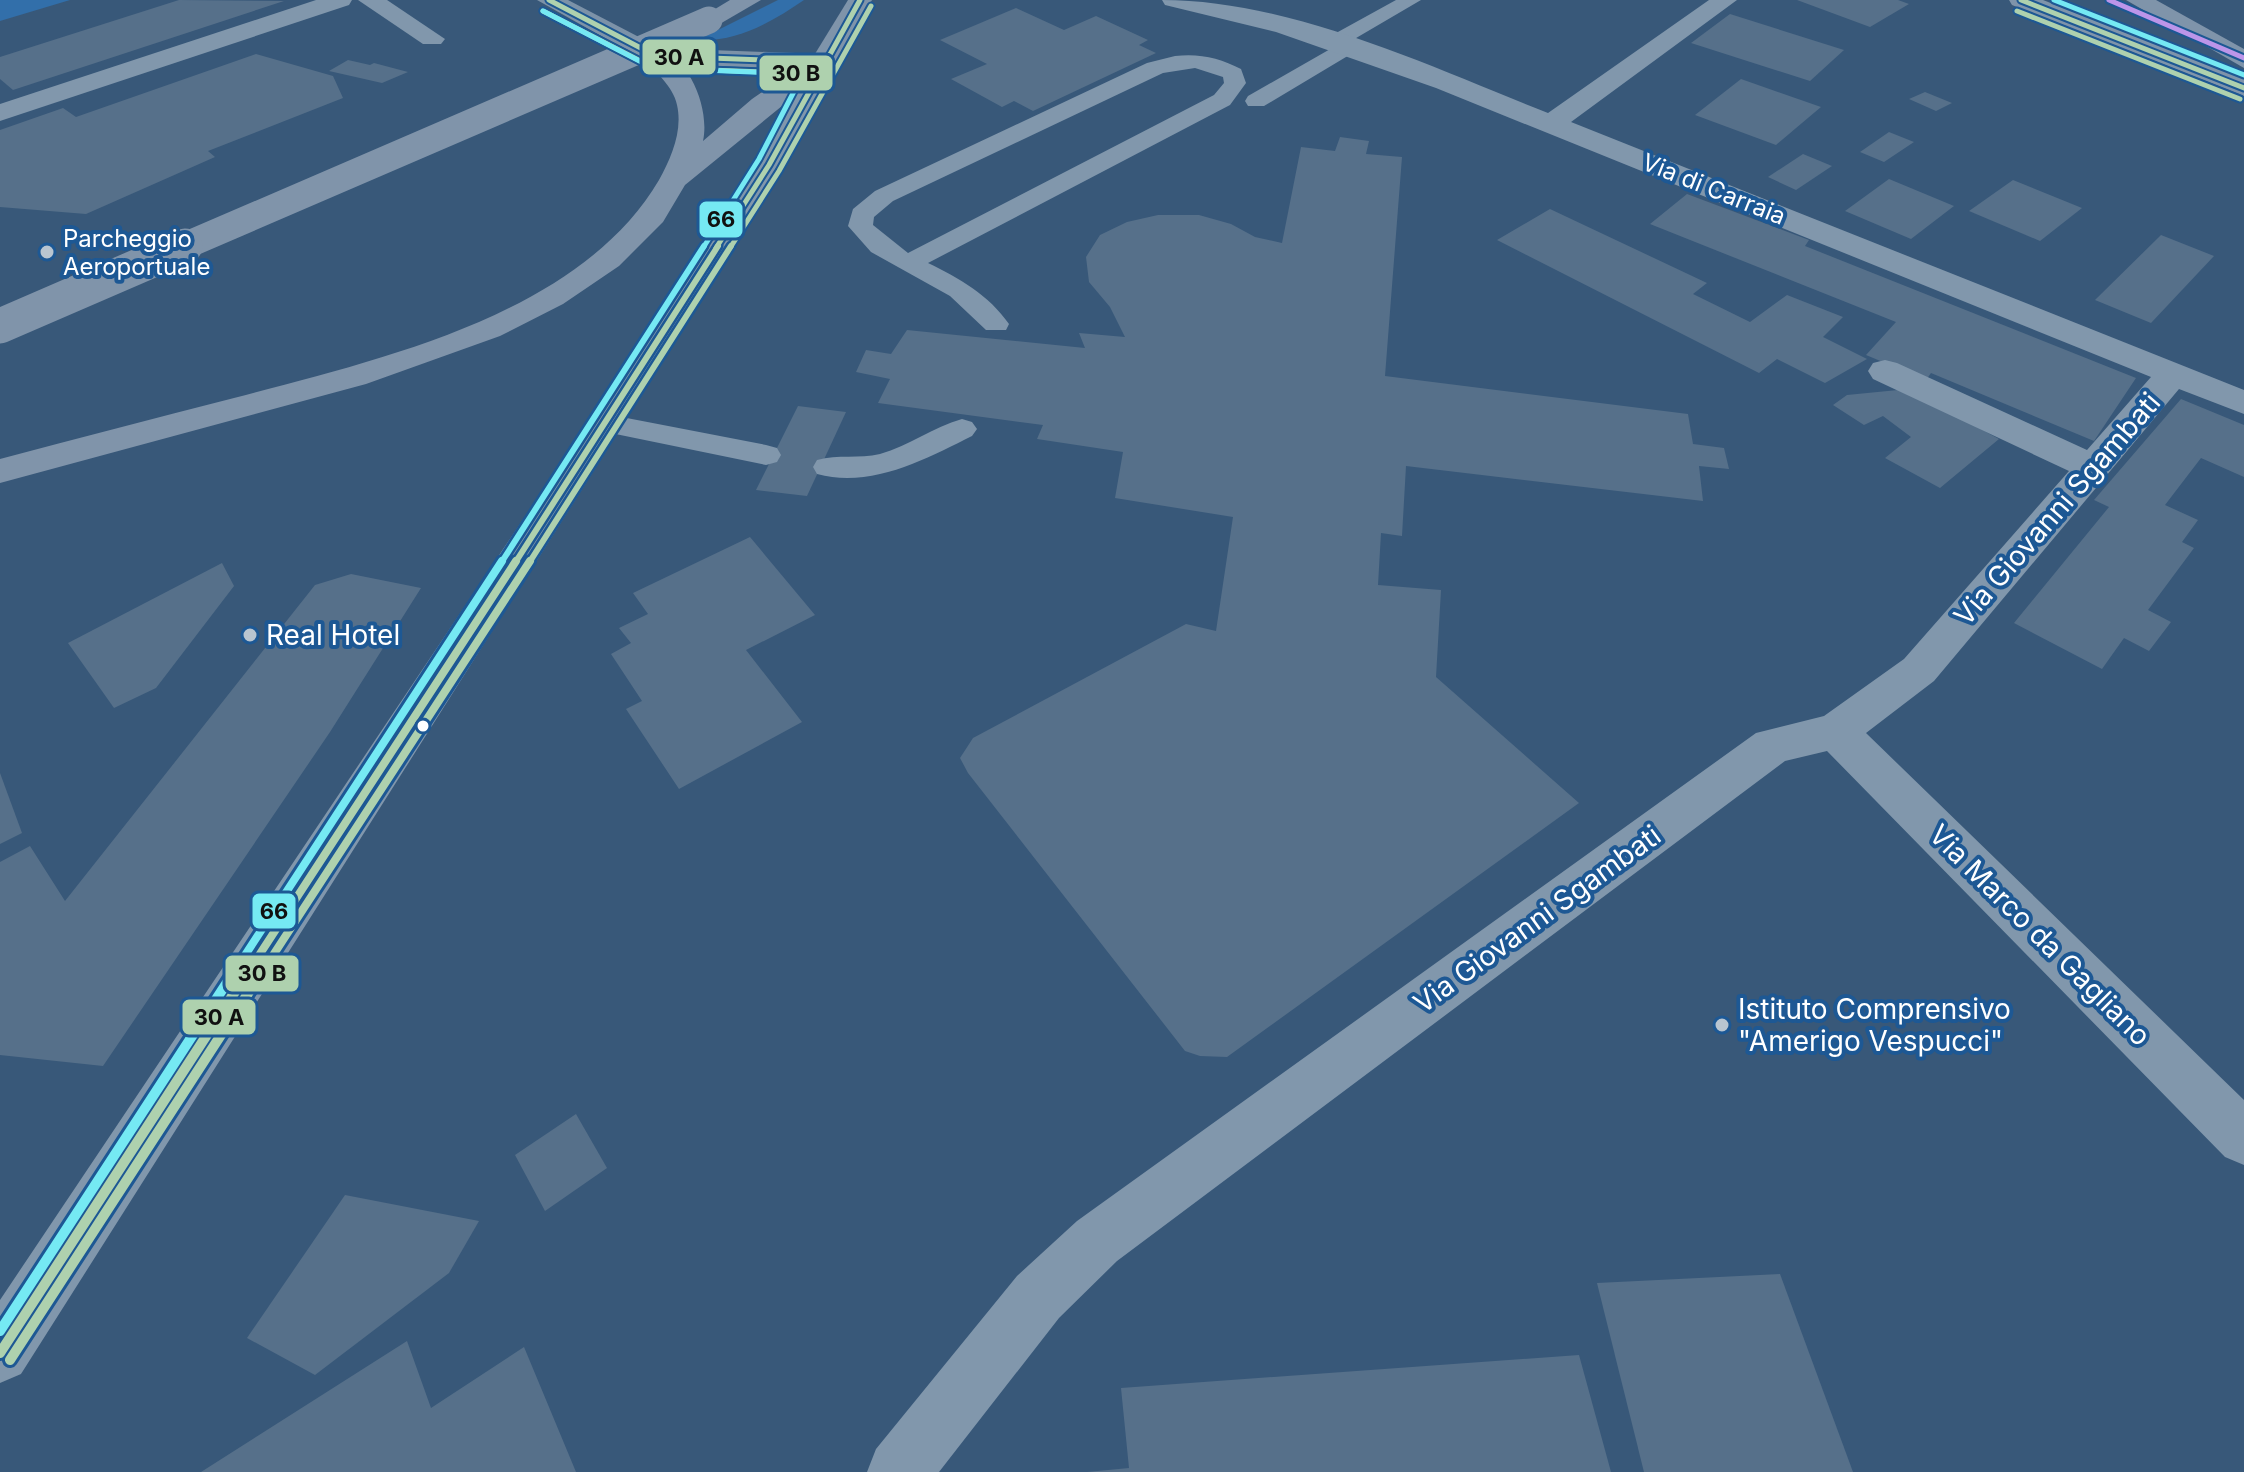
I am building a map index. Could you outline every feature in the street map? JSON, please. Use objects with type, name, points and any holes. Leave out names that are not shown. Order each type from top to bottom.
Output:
[{"type":"highway","points":[[0,326],[749,0]]},
{"type":"highway","points":[[0,471],[419,356],[535,307],[616,251],[661,203],[677,178],[691,135],[690,101],[656,56]]},
{"type":"highway","points":[[677,178],[762,105],[823,62]]},
{"type":"main road","points":[[549,0],[628,41]]},
{"type":"main road","points":[[656,56],[722,61],[823,62],[860,0]]},
{"type":"main road","points":[[2021,0],[2241,77]]},
{"type":"main road","points":[[2138,0],[2241,77]]},
{"type":"street","points":[[0,113],[340,0]]},
{"type":"street","points":[[370,0],[432,39]]},
{"type":"street","name":"Via di Carraia","points":[[1174,0],[1228,11],[1341,45],[1550,124],[2244,403]]},
{"type":"street","points":[[1550,124],[1725,0]]},
{"type":"street","points":[[0,1353],[606,423],[769,165],[823,62]]},
{"type":"street","points":[[1885,371],[2093,467]]},
{"type":"street","name":"Via Giovanni Sgambati","points":[[899,1472],[1038,1297],[1097,1241],[1772,746],[1836,731],[1919,670],[2173,374]]},
{"type":"street","name":"Via Marco da Gagliano","points":[[1836,731],[2244,1138]]},
{"type":"lane","points":[[1256,101],[1411,0]]},
{"type":"lane","points":[[909,263],[1222,100],[1232,92],[1235,78],[1225,68],[1200,61],[1169,64],[884,196],[862,214],[860,226],[878,246],[909,263],[961,291],[996,324]]},
{"type":"lane","points":[[606,423],[766,455]]},
{"type":"lane","points":[[828,467],[843,469],[881,464],[962,429]]},
{"type":"shaded area","points":[[0,0],[70,0],[0,21]]},
{"type":"shaded area","points":[[778,0],[804,0],[754,29],[727,38],[698,40]]},
{"type":"building","points":[[179,0],[284,1],[13,90],[0,79],[0,57]]},
{"type":"building","points":[[1797,0],[1898,0],[1909,4],[1870,27]]},
{"type":"building","points":[[1016,8],[1064,30],[1096,16],[1148,40],[1139,45],[1156,53],[1033,111],[1014,101],[1002,107],[951,79],[987,64],[940,40]]},
{"type":"building","points":[[1730,14],[1844,50],[1810,81],[1691,43]]},
{"type":"building","points":[[256,54],[333,76],[343,98],[208,151],[215,157],[86,214],[0,207],[0,130],[63,108],[76,117]]},
{"type":"building","points":[[348,60],[408,72],[382,83],[329,71]]},
{"type":"building","points":[[1741,79],[1821,107],[1776,145],[1695,115]]},
{"type":"building","points":[[1925,92],[1952,103],[1936,111],[1909,99]]},
{"type":"building","points":[[1889,132],[1914,142],[1884,162],[1860,152]]},
{"type":"building","points":[[1340,137],[1369,141],[1366,154],[1402,157],[1385,376],[1688,414],[1693,444],[1724,448],[1729,469],[1699,466],[1703,501],[1406,466],[1402,536],[1381,533],[1378,585],[1441,590],[1436,677],[1579,803],[1227,1057],[1200,1056],[1185,1051],[968,773],[960,758],[973,738],[1186,624],[1216,631],[1233,517],[1115,498],[1123,452],[1037,439],[1043,425],[878,403],[890,379],[856,372],[866,350],[891,354],[907,330],[1085,348],[1079,333],[1125,337],[1110,307],[1089,282],[1086,257],[1100,235],[1127,222],[1158,215],[1199,215],[1231,224],[1255,237],[1282,243],[1301,147],[1335,151]]},
{"type":"building","points":[[1803,154],[1832,166],[1796,190],[1768,177]]},
{"type":"building","points":[[1889,179],[1954,206],[1911,239],[1845,211]]},
{"type":"building","points":[[2013,180],[2082,208],[2040,241],[1969,211]]},
{"type":"building","points":[[1687,194],[1809,240],[1805,246],[2136,378],[2094,441],[1931,373],[1926,380],[1866,355],[1896,322],[1650,224]]},
{"type":"building","points":[[1550,209],[1707,283],[1693,294],[1750,322],[1787,295],[1843,317],[1823,337],[1867,359],[1825,383],[1777,359],[1759,373],[1497,240]]},
{"type":"building","points":[[2161,235],[2214,256],[2151,323],[2095,300]]},
{"type":"building","points":[[1898,390],[1945,410],[1999,439],[1940,488],[1885,458],[1911,437],[1883,416],[1864,425],[1833,405],[1847,395]]},
{"type":"building","points":[[2181,399],[2244,425],[2244,477],[2201,458],[2165,505],[2198,520],[2182,542],[2194,548],[2148,610],[2171,622],[2149,651],[2124,638],[2102,669],[2014,623],[2109,507],[2094,500]]},
{"type":"building","points":[[798,406],[846,412],[807,496],[756,490]]},
{"type":"building","points":[[750,537],[815,615],[746,650],[802,722],[679,789],[626,709],[642,701],[611,654],[631,643],[619,628],[648,614],[633,593]]},
{"type":"building","points":[[222,563],[234,586],[156,688],[114,708],[68,643]]},
{"type":"building","points":[[351,574],[421,588],[330,732],[103,1066],[0,1055],[0,862],[30,846],[65,901],[315,585]]},
{"type":"building","points":[[0,773],[22,833],[0,844]]},
{"type":"building","points":[[576,1114],[607,1168],[545,1211],[515,1155]]},
{"type":"building","points":[[345,1195],[479,1221],[449,1273],[315,1375],[247,1338]]},
{"type":"building","points":[[1780,1274],[1853,1472],[1644,1472],[1597,1283]]},
{"type":"building","points":[[407,1341],[431,1408],[524,1347],[576,1472],[201,1472]]},
{"type":"building","points":[[1579,1355],[1611,1472],[1087,1472],[1129,1468],[1121,1388]]},
{"type":"transit line","points":[[549,0],[656,56],[823,62]]},
{"type":"transit line","points":[[0,1353],[606,423],[769,165],[860,0]]},
{"type":"transit line","points":[[2021,0],[2244,88]]},
{"type":"transit line","name":"66","points":[[2054,0],[2244,75]]},
{"type":"transit line","points":[[2109,0],[2244,58]]},
{"type":"transit line","points":[[10,1360],[616,429],[779,171],[871,6]]},
{"type":"transit line","points":[[543,11],[654,68],[823,74]]},
{"type":"transit line","name":"66","points":[[0,1331],[596,417],[759,159],[803,74],[653,68],[543,11]]},
{"type":"transit line","points":[[2017,11],[2240,99]]},
{"type":"place","name":"Parcheggio Aeroportuale","points":[[47,252]]},
{"type":"place","name":"Real Hotel","points":[[250,635]]},
{"type":"place","name":"Istituto Comprensivo \"Amerigo Vespucci\"","points":[[1722,1025]]}]
